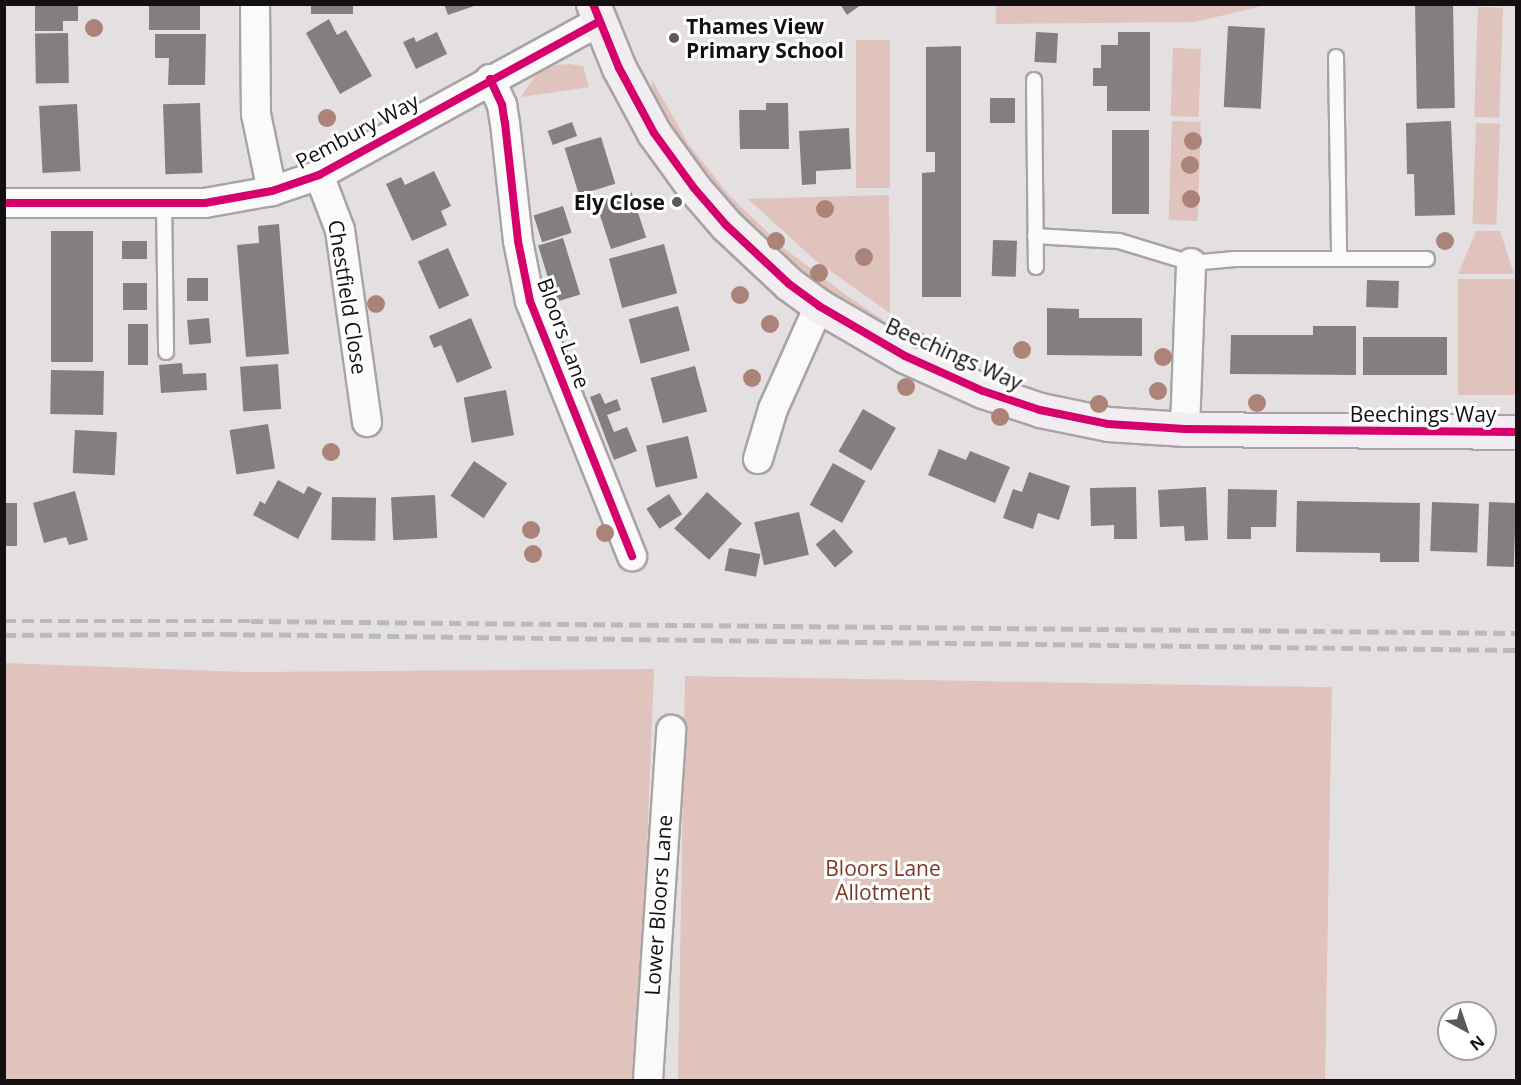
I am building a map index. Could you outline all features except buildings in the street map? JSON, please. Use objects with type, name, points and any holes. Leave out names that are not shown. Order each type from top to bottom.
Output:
[{"type":"street","points":[[255,4],[256,114],[272,191]]},
{"type":"street","name":"Pembury Way","points":[[4,203],[205,202],[272,191],[319,175],[490,79],[596,13]]},
{"type":"street","name":"Beechings Way","points":[[596,13],[638,107],[694,188],[758,257],[819,306],[905,356],[983,391],[1040,410],[1108,424],[1185,429],[1516,432]]},
{"type":"street","name":"Bloors Lane","points":[[490,79],[502,105],[520,257],[530,301],[632,556]]},
{"type":"street","name":"Chestfield Close","points":[[319,175],[340,230],[366,422]]},
{"type":"street","points":[[1185,429],[1191,262]]},
{"type":"street","points":[[758,459],[772,408],[819,306]]},
{"type":"street","name":"Lower Bloors Lane","points":[[648,1080],[672,730]]},
{"type":"lane","points":[[1336,57],[1339,258]]},
{"type":"lane","points":[[1034,80],[1036,267]]},
{"type":"lane","points":[[164,202],[166,352]]},
{"type":"lane","points":[[1035,236],[1119,241],[1191,262],[1235,259],[1427,259]]},
{"type":"green space","points":[[996,4],[1266,5],[1195,22],[996,24]]},
{"type":"green space","points":[[1478,7],[1503,8],[1499,118],[1474,117]]},
{"type":"green space","points":[[856,40],[890,40],[890,188],[856,188]]},
{"type":"green space","points":[[1173,48],[1201,49],[1199,117],[1171,116]]},
{"type":"green space","points":[[557,65],[583,66],[589,87],[521,97],[537,73]]},
{"type":"green space","points":[[651,78],[689,145],[730,196],[785,249],[886,322],[883,328],[814,283],[756,234],[685,150],[654,98]]},
{"type":"green space","points":[[1172,121],[1201,122],[1198,221],[1169,220]]},
{"type":"green space","points":[[1476,123],[1500,124],[1496,225],[1472,224]]},
{"type":"green space","points":[[889,195],[890,313],[816,261],[748,199]]},
{"type":"green space","points":[[1476,231],[1500,231],[1514,274],[1458,274]]},
{"type":"green space","points":[[1458,279],[1516,279],[1516,395],[1458,395]]},
{"type":"green space","points":[[5,663],[244,672],[654,669],[638,1080],[5,1080]]},
{"type":"green space","name":"Bloors Lane Allotment","points":[[685,676],[1332,687],[1325,1080],[678,1080]]},
{"type":"railway","points":[[4,621],[251,621],[1516,633]]},
{"type":"railway","points":[[4,635],[225,634],[1516,650]]},
{"type":"cycle path","points":[[593,4],[619,68],[654,133],[694,188],[726,225],[789,284],[819,306],[905,356],[983,391],[1040,410],[1108,424],[1185,429],[1516,432]]},
{"type":"cycle path","points":[[4,203],[205,203],[272,191],[319,175],[599,22]]},
{"type":"cycle path","points":[[490,79],[502,105],[518,241],[530,301],[632,556]]},
{"type":"place","name":"Thames View Primary School","points":[[674,38]]},
{"type":"place","name":"Ely Close","points":[[677,202]]}]
